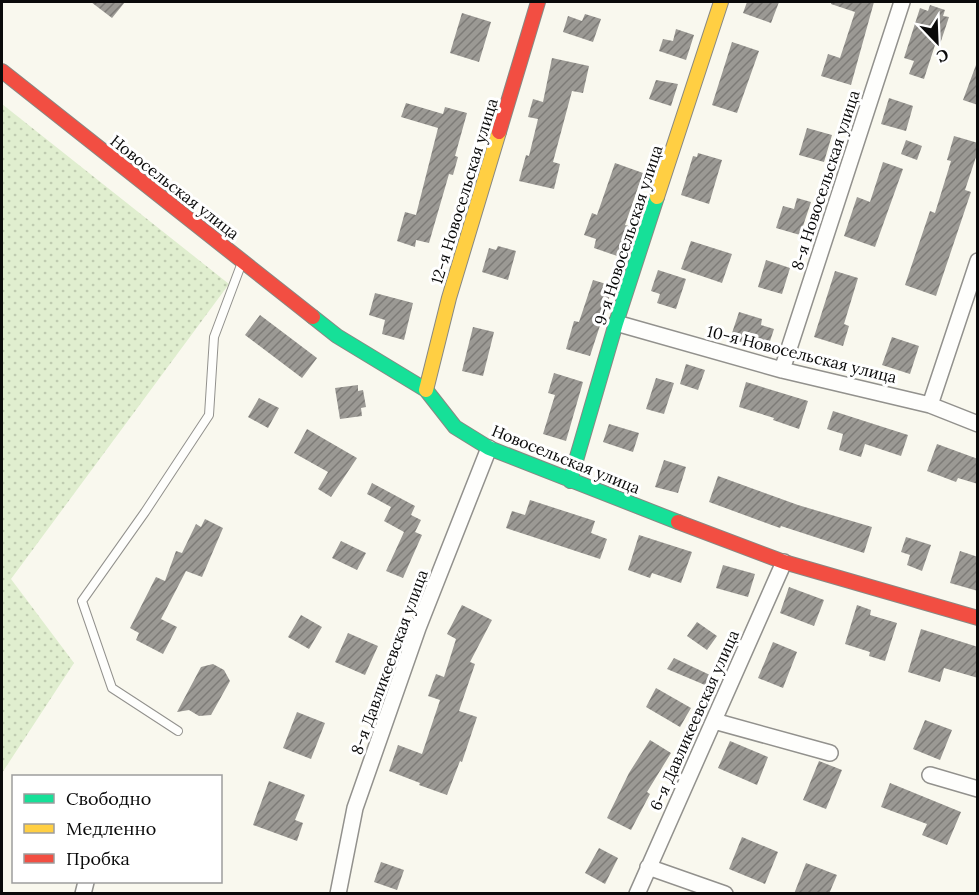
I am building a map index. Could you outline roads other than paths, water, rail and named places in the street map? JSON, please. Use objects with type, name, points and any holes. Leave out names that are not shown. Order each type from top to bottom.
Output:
[{"type":"street","name":"12-я Новосельская улица","points":[[426,390],[449,298],[538,2]]},
{"type":"street","name":"9-я Новосельская улица","points":[[570,481],[616,323],[721,2]]},
{"type":"street","name":"8-я Новосельская улица","points":[[782,370],[902,2]]},
{"type":"street","name":"Новосельская улица","points":[[2,71],[337,336],[426,390],[455,427],[489,448],[784,562],[978,618]]},
{"type":"street","points":[[930,405],[978,261]]},
{"type":"street","name":"10-я Новосельская улица","points":[[616,323],[782,370],[930,405],[978,424]]},
{"type":"street","name":"8-я Давликеевская улица","points":[[338,894],[355,808],[418,628],[489,448]]},
{"type":"street","name":"6-я Давликеевская улица","points":[[637,894],[784,562]]},
{"type":"street","points":[[714,721],[830,753]]},
{"type":"street","points":[[930,775],[978,789]]},
{"type":"street","points":[[648,867],[725,894]]},
{"type":"lane","points":[[178,731],[112,688],[81,601],[145,512],[209,415],[214,337],[242,260]]}]
